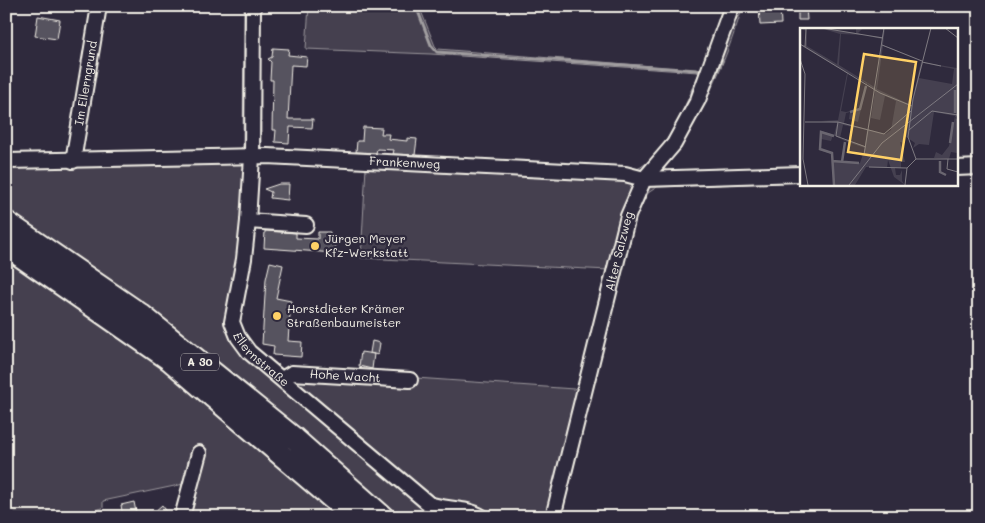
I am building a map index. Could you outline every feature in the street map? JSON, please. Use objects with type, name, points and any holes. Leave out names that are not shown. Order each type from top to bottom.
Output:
[{"type":"highway","name":"A 30","points":[[6,222],[140,314],[295,439],[383,517]]},
{"type":"highway","name":"A 30","points":[[6,246],[170,360],[354,517]]},
{"type":"street","name":"Im Ellerngrund","points":[[73,160],[100,6]]},
{"type":"street","name":"Ellernstraße","points":[[253,6],[252,157],[248,221],[244,259],[232,322],[242,344],[429,504],[442,509],[477,513],[482,517]]},
{"type":"street","name":"Alter Salzweg","points":[[553,517],[622,215],[644,179],[674,144],[698,100],[732,6]]},
{"type":"street","name":"Frankenweg","points":[[6,161],[252,157],[625,174],[644,179],[800,174]]},
{"type":"street","points":[[958,168],[979,168]]},
{"type":"street","points":[[248,221],[306,225]]},
{"type":"street","name":"Hohe Wacht","points":[[282,379],[292,373],[410,380]]},
{"type":"street","points":[[182,517],[199,453]]},
{"type":"shaded area","points":[[244,6],[260,6],[261,147],[252,252],[239,251],[226,310],[229,328],[277,382],[315,371],[574,389],[581,383],[609,270],[361,258],[366,167],[635,170],[656,154],[665,142],[699,75],[698,72],[431,54],[306,49],[309,6],[419,6],[435,46],[438,49],[701,70],[726,6],[743,6],[711,91],[701,111],[664,167],[667,173],[800,168],[800,182],[657,187],[648,193],[635,218],[561,517],[178,517],[184,484],[103,501],[103,508],[66,517],[6,517],[6,155],[64,154],[71,148],[80,148],[85,154],[237,152],[243,146]]},
{"type":"building","points":[[759,6],[780,6],[781,24],[760,25]]},
{"type":"building","points":[[798,6],[806,6],[807,20],[798,20]]},
{"type":"building","points":[[38,16],[60,20],[57,39],[35,36]]},
{"type":"building","points":[[273,48],[289,49],[288,55],[307,57],[306,66],[291,65],[288,119],[313,119],[312,128],[290,127],[289,143],[275,142],[276,130],[272,130],[273,80],[270,80],[271,62],[268,59],[272,57]]},
{"type":"building","points":[[363,127],[382,128],[381,134],[389,134],[388,139],[407,141],[407,138],[417,139],[415,155],[393,154],[394,150],[377,149],[376,153],[356,152],[357,141],[362,141]]},
{"type":"building","points":[[279,184],[289,184],[288,200],[270,198],[271,192],[264,189]]},
{"type":"building","points":[[265,231],[296,233],[296,238],[318,239],[318,232],[330,232],[330,238],[336,239],[335,253],[264,248]]},
{"type":"building","name":"Horstdieter Krämer Straßenbaumeister","points":[[270,262],[283,265],[276,298],[291,301],[288,341],[302,342],[301,357],[273,355],[274,346],[262,344],[266,279]]},
{"type":"building","points":[[372,341],[380,343],[378,355],[370,353]]},
{"type":"building","points":[[361,352],[374,354],[372,369],[359,366]]},
{"type":"building","points":[[134,502],[137,517],[123,517],[121,505]]},
{"type":"building","points":[[162,505],[171,517],[158,517],[154,512]]},
{"type":"waterway","points":[[416,6],[431,45],[437,52],[697,70],[701,72],[692,91],[694,93]]},
{"type":"waterway","points":[[704,103],[722,60]]},
{"type":"place","name":"Jürgen Meyer Kfz-Werkstatt","points":[[315,246]]},
{"type":"place","name":"Horstdieter Krämer Straßenbaumeister","points":[[277,316]]}]
